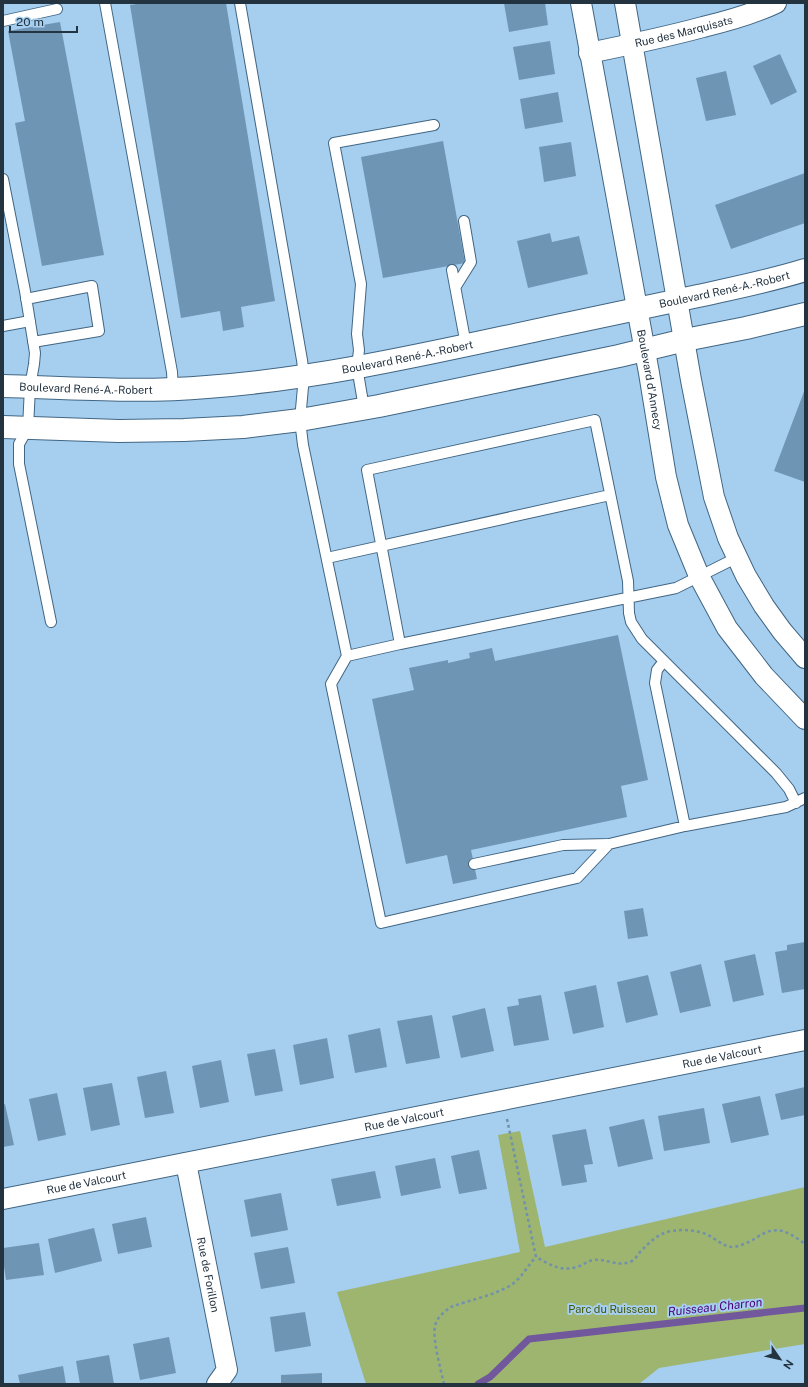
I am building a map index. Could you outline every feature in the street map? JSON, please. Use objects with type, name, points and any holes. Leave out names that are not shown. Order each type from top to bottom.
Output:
[{"type":"street","name":"Boulevard d'Annecy","points":[[581,3],[665,471],[673,506],[683,538],[698,576],[727,628],[751,661],[805,720]]},
{"type":"street","points":[[625,3],[712,490],[720,517],[736,558],[764,606],[782,631],[805,658]]},
{"type":"street","name":"Rue des Marquisats","points":[[589,53],[669,36],[747,15],[776,3]]},
{"type":"street","name":"Boulevard René-A.-Robert","points":[[3,386],[103,389],[173,389],[239,385],[304,376],[466,345],[760,282],[805,270]]},
{"type":"street","points":[[3,428],[119,431],[184,430],[243,427],[300,420],[738,330],[805,314]]},
{"type":"street","name":"Rue de Valcourt","points":[[3,1199],[805,1040]]},
{"type":"street","name":"Rue de Forillon","points":[[186,1162],[227,1370],[217,1384]]},
{"type":"lane","points":[[105,3],[172,372],[173,389]]},
{"type":"lane","points":[[240,3],[304,376],[300,420],[303,445],[347,656],[331,684],[381,923],[577,878],[608,844]]},
{"type":"lane","points":[[3,21],[58,9]]},
{"type":"lane","points":[[364,408],[357,367],[359,350],[357,334],[361,284],[334,143],[434,125]]},
{"type":"lane","points":[[3,179],[33,342],[34,364],[30,387],[28,428],[19,444],[19,464],[51,622]]},
{"type":"lane","points":[[456,286],[471,262],[464,221]]},
{"type":"lane","points":[[452,270],[466,345]]},
{"type":"lane","points":[[26,299],[92,286],[99,331],[33,342]]},
{"type":"lane","points":[[3,326],[30,321]]},
{"type":"lane","points":[[400,644],[367,470],[594,420],[628,581],[629,613],[637,632],[642,639],[776,773],[801,801],[786,807],[685,826],[608,844],[563,845],[474,864]]},
{"type":"lane","points":[[327,558],[610,496]]},
{"type":"lane","points":[[347,656],[676,588],[736,558]]},
{"type":"lane","points":[[664,661],[657,670],[655,683],[685,826]]},
{"type":"path","points":[[507,1117],[536,1257],[552,1266],[563,1269],[576,1268],[593,1260],[612,1263],[625,1263],[633,1260],[655,1237],[663,1232],[673,1231],[686,1230],[706,1234],[732,1247],[749,1242],[766,1232],[774,1230],[789,1233],[805,1244]]},
{"type":"path","points":[[444,1384],[434,1333],[438,1318],[443,1312],[451,1308],[502,1290],[512,1284],[520,1277],[536,1257]]},
{"type":"green space","name":"Parc du Ruisseau","points":[[520,1131],[545,1247],[805,1187],[805,1344],[659,1368],[639,1384],[366,1384],[337,1292],[520,1252],[498,1135]]},
{"type":"building","points":[[143,3],[226,3],[275,301],[241,307],[244,327],[223,331],[220,311],[181,318],[130,5]]},
{"type":"building","points":[[504,3],[545,3],[548,25],[509,32]]},
{"type":"building","points":[[60,22],[104,255],[42,266],[15,123],[25,121],[8,31]]},
{"type":"building","points":[[550,41],[555,74],[519,80],[513,47]]},
{"type":"building","points":[[780,54],[797,92],[771,105],[753,66]]},
{"type":"building","points":[[726,71],[736,115],[706,121],[696,78]]},
{"type":"building","points":[[558,92],[563,122],[525,129],[520,99]]},
{"type":"building","points":[[443,141],[465,263],[383,278],[361,157]]},
{"type":"building","points":[[571,142],[576,176],[544,182],[539,147]]},
{"type":"building","points":[[805,173],[805,223],[731,249],[715,205]]},
{"type":"building","points":[[550,233],[552,242],[579,236],[588,274],[528,288],[517,241]]},
{"type":"building","points":[[805,389],[805,482],[774,471]]},
{"type":"building","points":[[618,635],[648,780],[621,786],[627,817],[471,850],[477,879],[453,884],[447,855],[406,864],[372,699],[414,690],[409,668],[448,660],[448,663],[470,658],[469,653],[492,648],[495,661]]},
{"type":"building","points":[[643,908],[648,936],[628,939],[624,911]]},
{"type":"building","points":[[805,942],[805,989],[782,993],[775,952],[787,950],[787,945]]},
{"type":"building","points":[[755,954],[764,995],[733,1002],[724,961]]},
{"type":"building","points":[[701,964],[711,1006],[680,1013],[670,972]]},
{"type":"building","points":[[648,975],[658,1015],[626,1023],[617,982]]},
{"type":"building","points":[[596,985],[604,1027],[573,1034],[564,992]]},
{"type":"building","points":[[541,995],[549,1040],[514,1046],[507,1007],[519,1005],[518,999]]},
{"type":"building","points":[[485,1008],[494,1051],[461,1058],[452,1016]]},
{"type":"building","points":[[432,1015],[440,1058],[406,1064],[397,1021]]},
{"type":"building","points":[[380,1028],[387,1067],[355,1073],[348,1035]]},
{"type":"building","points":[[327,1038],[334,1078],[300,1085],[293,1045]]},
{"type":"building","points":[[275,1049],[283,1091],[255,1096],[247,1054]]},
{"type":"building","points":[[221,1060],[229,1102],[200,1108],[192,1066]]},
{"type":"building","points":[[166,1071],[174,1113],[145,1118],[137,1077]]},
{"type":"building","points":[[112,1083],[120,1125],[91,1131],[83,1088]]},
{"type":"building","points":[[805,1087],[805,1115],[781,1120],[775,1094]]},
{"type":"building","points":[[57,1093],[66,1135],[38,1141],[29,1099]]},
{"type":"building","points":[[760,1096],[769,1135],[731,1143],[722,1104]]},
{"type":"building","points":[[5,1104],[14,1145],[3,1147],[3,1105]]},
{"type":"building","points":[[704,1108],[710,1143],[664,1151],[658,1116]]},
{"type":"building","points":[[644,1119],[653,1159],[618,1167],[609,1127]]},
{"type":"building","points":[[586,1129],[593,1164],[584,1165],[587,1182],[562,1186],[552,1135]]},
{"type":"building","points":[[479,1150],[487,1189],[459,1194],[451,1156]]},
{"type":"building","points":[[435,1158],[441,1188],[401,1196],[395,1166]]},
{"type":"building","points":[[375,1171],[381,1198],[337,1206],[331,1179]]},
{"type":"building","points":[[281,1193],[288,1230],[251,1237],[244,1200]]},
{"type":"building","points":[[146,1217],[152,1247],[118,1254],[112,1224]]},
{"type":"building","points":[[94,1228],[102,1261],[55,1273],[48,1239]]},
{"type":"building","points":[[39,1243],[44,1275],[6,1280],[3,1248]]},
{"type":"building","points":[[288,1247],[295,1283],[261,1289],[254,1253]]},
{"type":"building","points":[[305,1312],[311,1346],[275,1352],[270,1317]]},
{"type":"building","points":[[169,1337],[176,1373],[140,1380],[133,1344]]},
{"type":"building","points":[[109,1355],[114,1384],[80,1384],[76,1361]]},
{"type":"building","points":[[63,1366],[66,1384],[20,1384],[18,1375]]},
{"type":"building","points":[[322,1373],[322,1384],[281,1384],[281,1375]]},
{"type":"waterway","name":"Ruisseau Charron","points":[[478,1384],[490,1377],[529,1339],[805,1308]]}]
